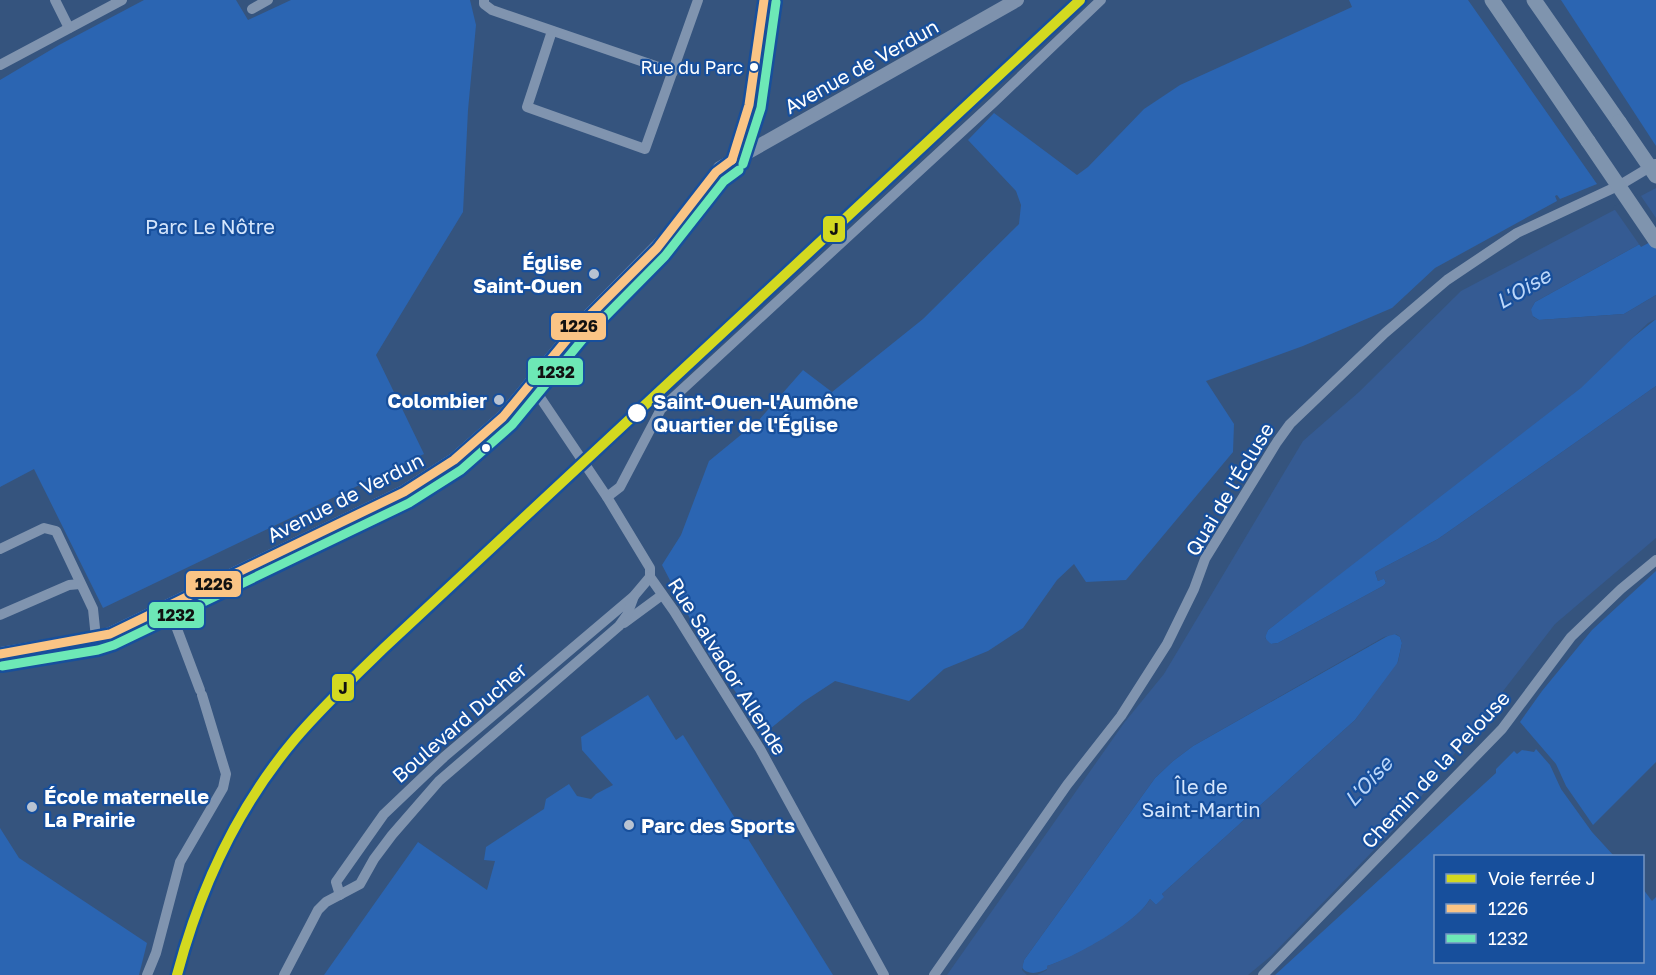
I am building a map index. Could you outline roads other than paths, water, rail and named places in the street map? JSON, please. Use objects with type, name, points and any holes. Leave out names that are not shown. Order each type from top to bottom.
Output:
[{"type":"highway","points":[[1492,0],[1656,241]]},
{"type":"highway","points":[[1541,4],[1656,176]]},
{"type":"main road","name":"Avenue de Verdun","points":[[0,654],[96,638],[120,629],[404,492],[435,474],[488,433],[574,331],[668,236],[716,172],[732,160],[1017,0]]},
{"type":"street","points":[[55,0],[69,28]]},
{"type":"street","points":[[0,65],[122,0]]},
{"type":"street","points":[[252,9],[268,0]]},
{"type":"street","points":[[483,0],[484,4],[492,10],[674,72]]},
{"type":"street","points":[[552,31],[527,106],[645,149],[698,0]]},
{"type":"street","points":[[732,160],[749,105],[764,0]]},
{"type":"street","points":[[608,498],[620,487],[656,417],[671,400],[994,102],[1101,0]]},
{"type":"street","name":"Quai de l'Écluse","points":[[934,975],[1067,785],[1127,707],[1167,644],[1194,590],[1205,559],[1290,424],[1385,333],[1447,280],[1517,233],[1620,185],[1656,164]]},
{"type":"street","name":"Rue Salvador Allende","points":[[531,384],[608,498],[650,568],[650,576],[760,749],[884,975]]},
{"type":"street","points":[[0,549],[44,528],[56,531],[93,609],[96,638]]},
{"type":"street","name":"Chemin de la Pelouse","points":[[1263,975],[1502,729],[1571,637],[1611,598],[1656,560]]},
{"type":"street","name":"Boulevard Ducher","points":[[340,895],[336,882],[384,814],[444,757],[634,596],[650,576]]},
{"type":"street","points":[[0,615],[69,585],[80,584]]},
{"type":"street","name":"Boulevard Ducher","points":[[284,975],[318,910],[326,902],[360,884],[378,854],[446,775],[619,626],[662,595]]},
{"type":"street","name":"Boulevard Ducher","points":[[619,626],[627,615],[634,596]]},
{"type":"street","points":[[147,975],[156,952],[180,862],[223,788],[226,774],[201,692],[168,605]]},
{"type":"street","points":[[0,662],[107,645],[120,639],[120,629]]},
{"type":"street","points":[[363,842],[378,854]]},
{"type":"water","name":"L'Oise","points":[[1656,188],[1656,235],[1535,302],[1531,309],[1533,317],[1539,320],[1624,314],[1656,295],[1656,319],[1648,323],[1581,388],[1268,630],[1265,638],[1271,644],[1278,643],[1383,586],[1386,583],[1384,579],[1378,581],[1375,572],[1438,539],[1656,386],[1656,538],[1555,624],[1403,820],[1271,956],[1248,975],[1037,975],[1047,970],[1047,966],[1088,947],[1119,928],[1150,899],[1156,905],[1164,897],[1162,894],[1355,720],[1398,662],[1402,643],[1396,634],[1384,637],[1193,746],[1173,761],[1155,778],[1024,960],[1022,970],[1027,975],[947,975],[1124,723],[1164,674],[1303,441],[1359,392],[1461,291]]},
{"type":"rail line","name":"J","points":[[177,975],[209,880],[238,821],[274,765],[317,715],[385,647],[1080,0]]},
{"type":"place","name":"Rue du Parc","points":[[754,67]]},
{"type":"place","name":"Église Saint-Ouen","points":[[594,274]]},
{"type":"place","name":"Colombier","points":[[499,400]]},
{"type":"place","name":"Saint-Ouen-l'Aumône Quartier de l'Église","points":[[637,413]]},
{"type":"place","name":"École maternelle La Prairie","points":[[32,807]]},
{"type":"place","name":"Parc des Sports","points":[[629,825]]},
{"type":"park label","name":"Parc Le Nôtre","points":[[210,226]]},
{"type":"park label","name":"Île de Saint-Martin","points":[[1201,798]]}]
